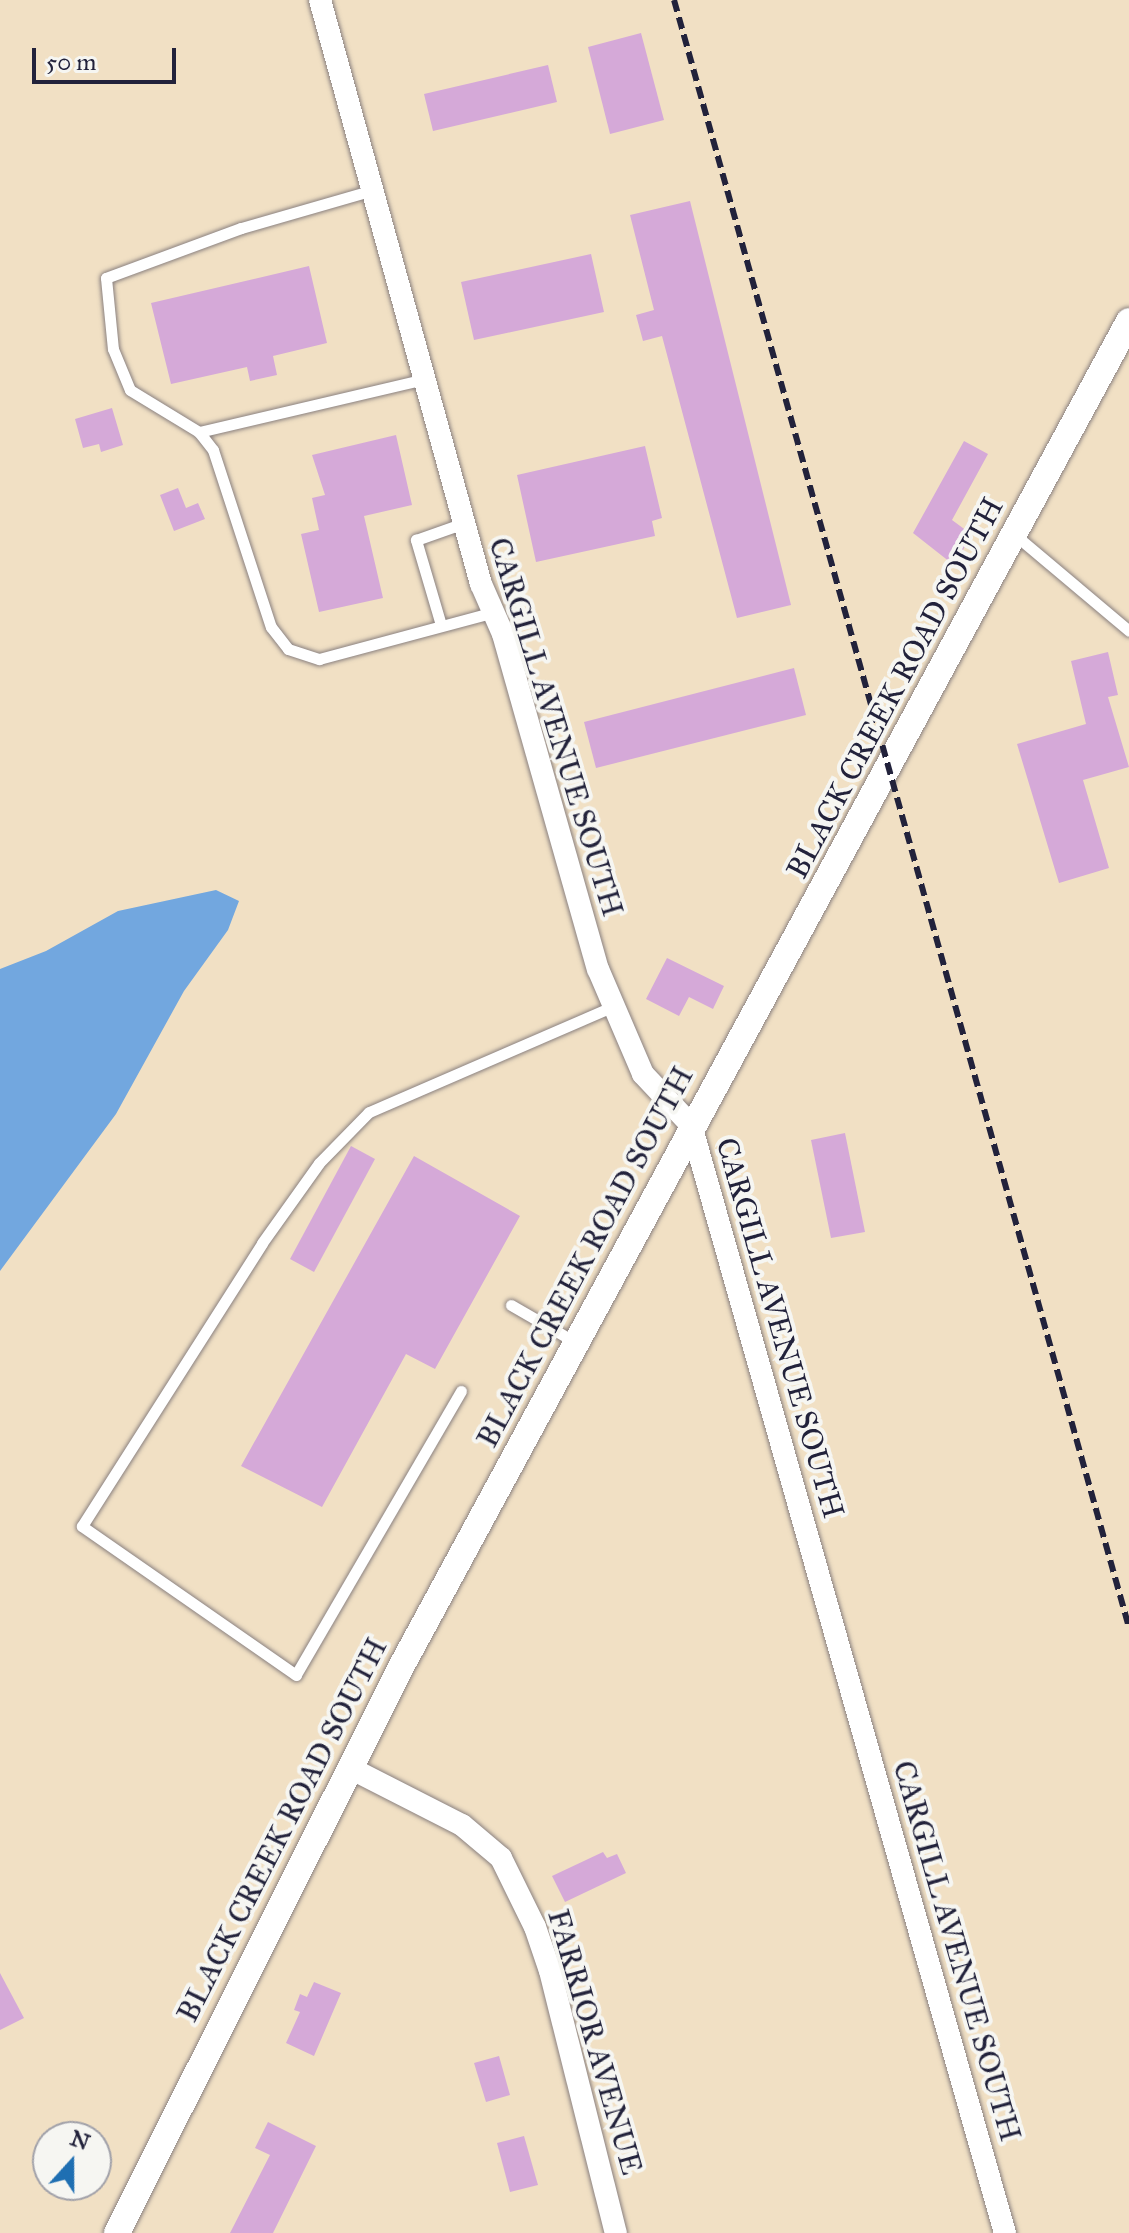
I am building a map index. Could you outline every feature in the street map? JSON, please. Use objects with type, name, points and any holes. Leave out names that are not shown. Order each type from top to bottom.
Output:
[{"type":"street","name":"CARGILL AVENUE SOUTH","points":[[320,0],[464,523],[494,612],[584,923],[643,1074],[691,1125],[1005,2233]]},
{"type":"street","name":"BLACK CREEK ROAD SOUTH","points":[[117,2233],[350,1768],[575,1342],[691,1125],[889,772],[1013,533],[1129,321]]},
{"type":"street","name":"FARRIOR AVENUE","points":[[350,1768],[462,1825],[501,1858],[535,1927],[550,1971],[616,2233]]},
{"type":"lane","points":[[373,190],[241,228],[106,278],[113,349],[130,390],[199,432],[213,450],[271,627],[288,649],[319,659],[494,612]]},
{"type":"lane","points":[[199,432],[425,379]]},
{"type":"lane","points":[[441,625],[416,540],[464,523]]},
{"type":"lane","points":[[1013,533],[1129,631]]},
{"type":"lane","points":[[461,1391],[296,1675],[82,1526],[262,1243],[319,1163],[369,1112],[614,1006]]},
{"type":"lane","points":[[511,1305],[575,1342]]},
{"type":"water","points":[[216,890],[239,901],[228,930],[184,991],[116,1114],[0,1271],[0,969],[46,951],[118,911]]},
{"type":"building","points":[[641,33],[664,120],[610,134],[588,47]]},
{"type":"building","points":[[548,65],[557,102],[433,131],[424,94]]},
{"type":"building","points":[[690,201],[791,605],[737,618],[662,336],[643,341],[636,315],[654,310],[630,215]]},
{"type":"building","points":[[591,254],[604,312],[474,340],[461,282]]},
{"type":"building","points":[[309,266],[327,343],[273,356],[277,375],[250,381],[247,367],[171,384],[151,303]]},
{"type":"building","points":[[112,408],[123,445],[101,452],[99,444],[83,448],[75,419]]},
{"type":"building","points":[[396,435],[412,505],[364,516],[383,598],[319,612],[301,534],[319,530],[312,498],[325,495],[312,455]]},
{"type":"building","points":[[964,441],[988,454],[952,520],[971,534],[955,566],[913,533]]},
{"type":"building","points":[[645,446],[662,518],[652,521],[655,536],[536,562],[517,475]]},
{"type":"building","points":[[178,488],[186,508],[198,503],[205,519],[174,531],[160,495]]},
{"type":"building","points":[[1108,652],[1118,695],[1108,697],[1129,767],[1083,780],[1109,868],[1059,883],[1017,744],[1086,724],[1071,661]]},
{"type":"building","points":[[794,668],[806,715],[596,768],[584,722]]},
{"type":"building","points":[[667,958],[724,986],[713,1009],[689,997],[679,1016],[646,999]]},
{"type":"building","points":[[845,1133],[865,1232],[831,1238],[811,1140]]},
{"type":"building","points":[[351,1146],[375,1159],[314,1272],[290,1259]]},
{"type":"building","points":[[414,1156],[520,1216],[435,1369],[406,1354],[322,1507],[241,1466]]},
{"type":"building","points":[[603,1852],[607,1858],[617,1854],[626,1873],[565,1902],[552,1876]]},
{"type":"building","points":[[0,1973],[24,2018],[0,2030]]},
{"type":"building","points":[[314,1982],[341,1993],[314,2056],[286,2043],[300,2012],[294,2010],[300,1994],[307,1997]]},
{"type":"building","points":[[499,2056],[510,2095],[486,2102],[474,2063]]},
{"type":"building","points":[[268,2122],[316,2146],[273,2233],[230,2233],[270,2155],[255,2148]]},
{"type":"building","points":[[524,2136],[538,2185],[510,2192],[497,2143]]},
{"type":"railway","points":[[674,0],[1129,1627]]}]
